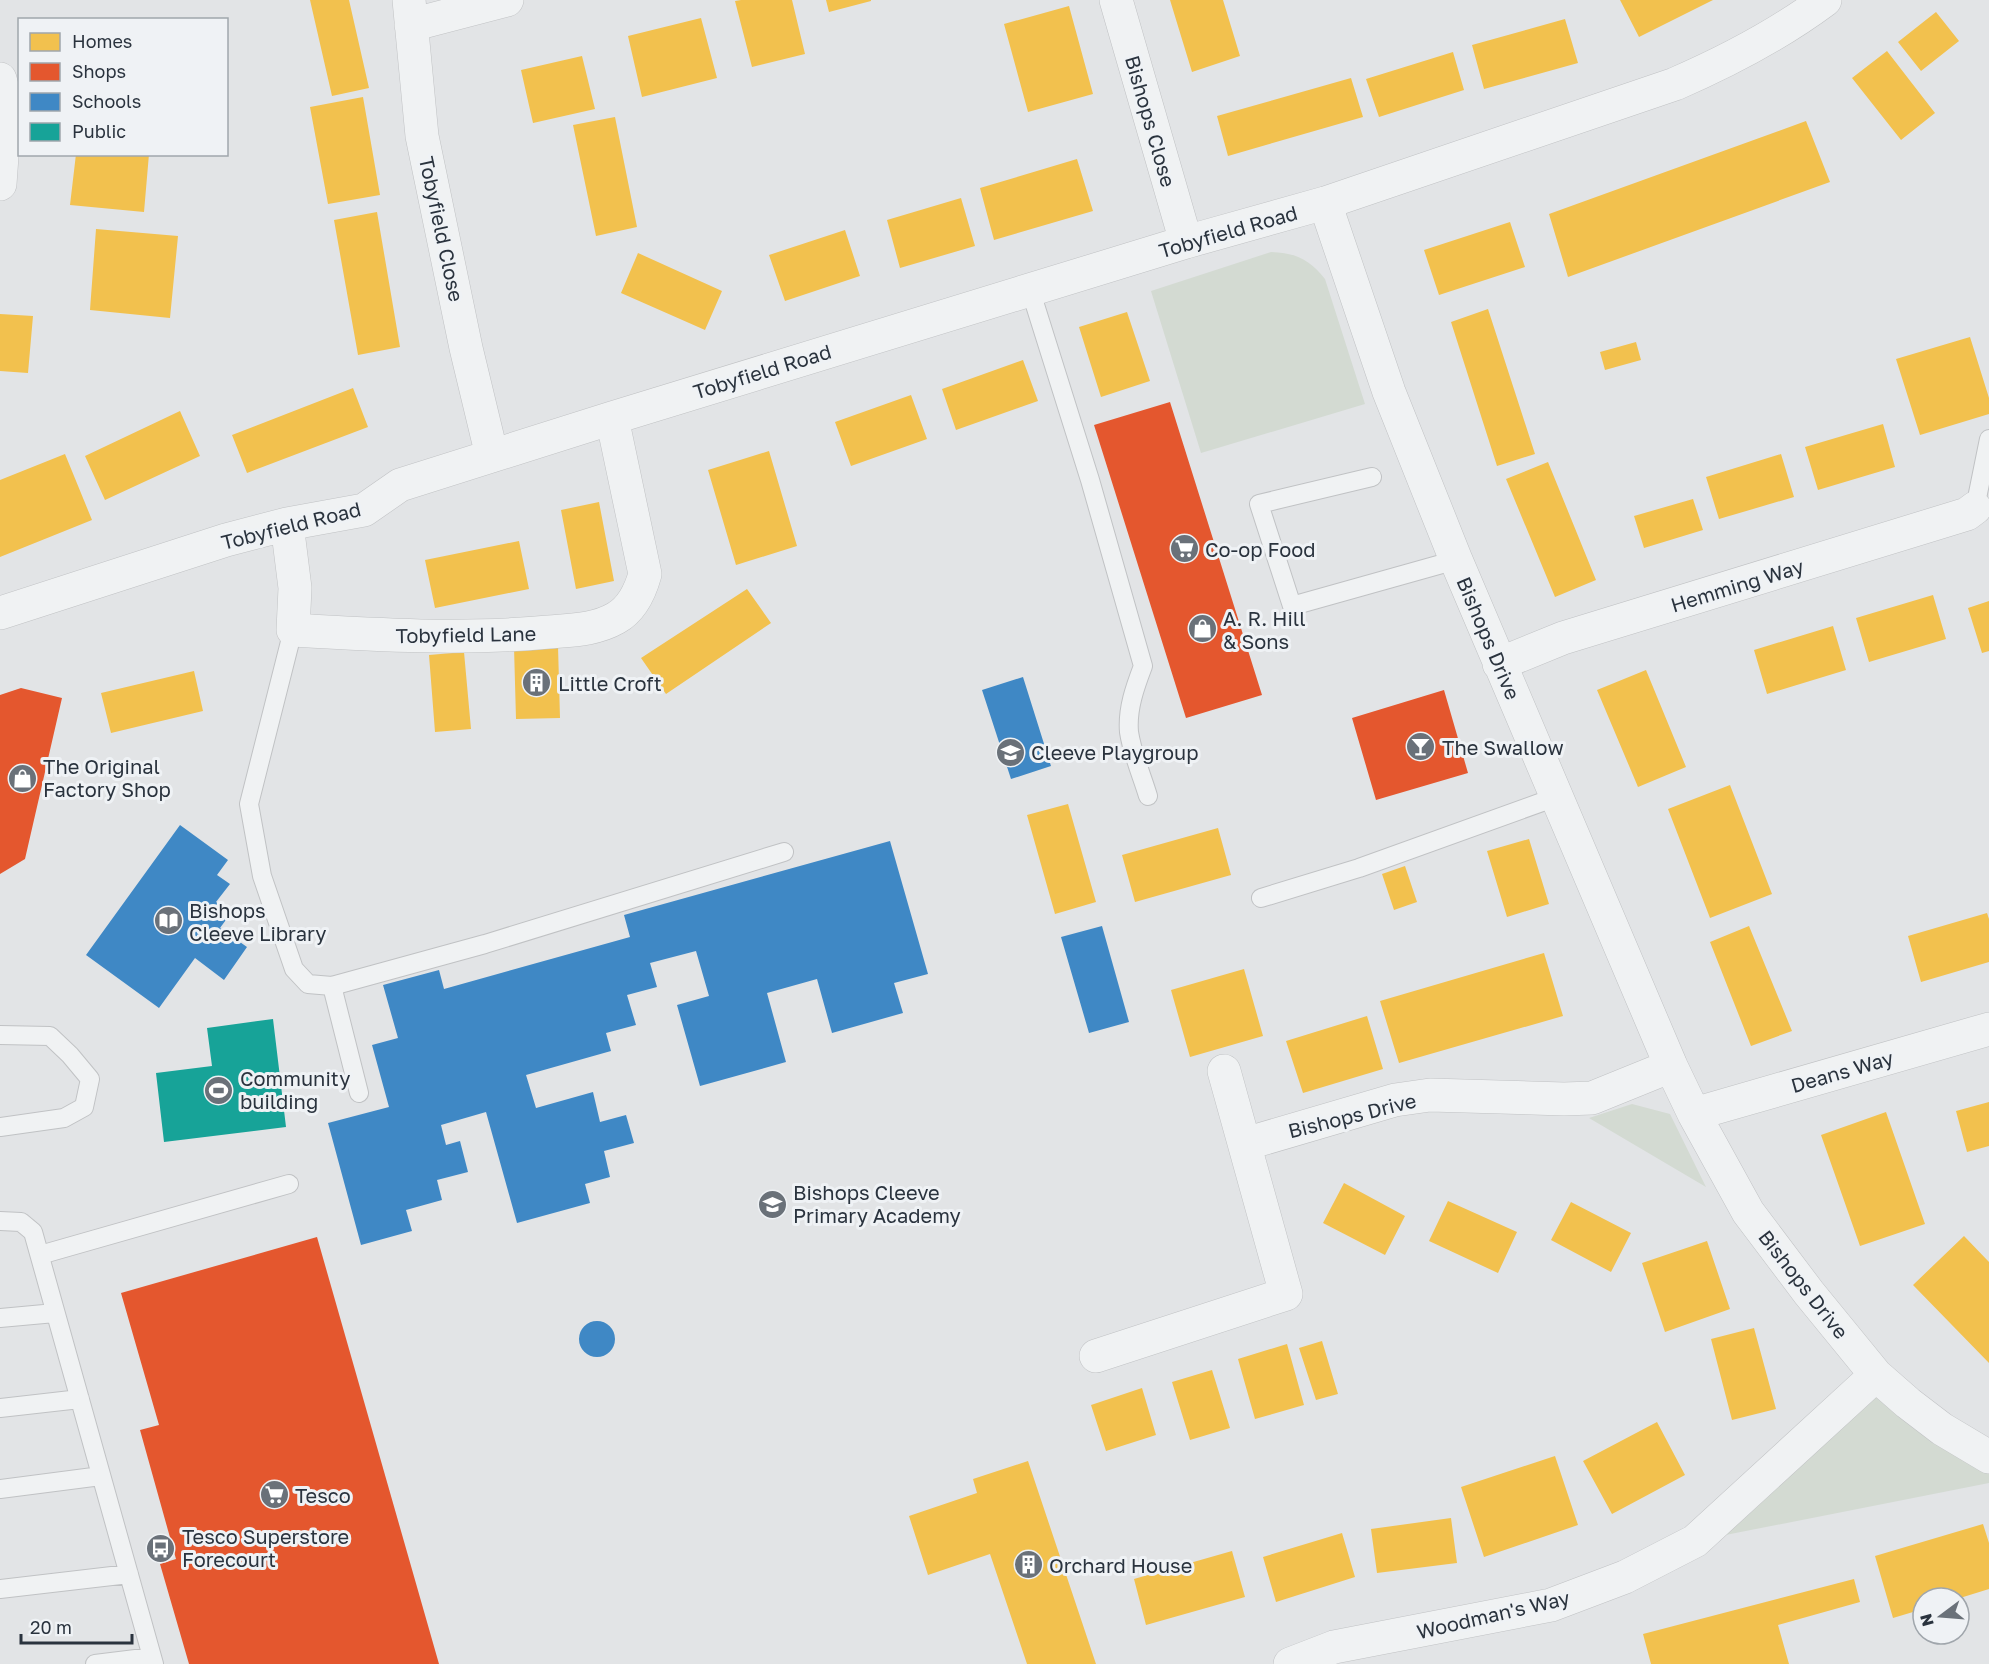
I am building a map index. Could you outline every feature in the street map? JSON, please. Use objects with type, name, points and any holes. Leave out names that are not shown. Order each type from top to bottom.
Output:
[{"type":"street","points":[[410,12],[507,0]]},
{"type":"street","name":"Bishops Close","points":[[1116,0],[1186,242]]},
{"type":"street","name":"Tobyfield Road","points":[[0,613],[226,540],[287,524],[364,510],[400,485],[1030,289],[1325,203],[1675,84],[1720,65],[1763,41],[1825,0]]},
{"type":"street","name":"Tobyfield Close","points":[[410,12],[422,136],[466,348],[492,456]]},
{"type":"street","points":[[0,80],[6,108],[0,183]]},
{"type":"street","name":"Bishops Drive","points":[[1325,203],[1389,392],[1455,560],[1671,1066],[1694,1114],[1748,1212],[1809,1293],[1876,1375],[1942,1429],[1989,1456]]},
{"type":"street","name":"Tobyfield Lane","points":[[293,630],[400,636],[515,635],[596,627],[617,618],[639,592],[645,574],[612,418]]},
{"type":"street","name":"Hemming Way","points":[[1500,664],[1563,638],[1967,514],[1975,508]]},
{"type":"street","points":[[287,524],[295,588],[293,630]]},
{"type":"street","name":"Deans Way","points":[[1694,1114],[1989,1029]]},
{"type":"street","name":"Bishops Drive","points":[[1245,1144],[1360,1109],[1395,1100],[1431,1095],[1592,1098],[1671,1066]]},
{"type":"street","points":[[1096,1356],[1286,1294],[1224,1071]]},
{"type":"street","name":"Woodman's Way","points":[[1290,1664],[1334,1647],[1551,1605],[1624,1577],[1695,1541],[1876,1375]]},
{"type":"lane","points":[[1030,289],[1090,480],[1143,666],[1129,714],[1130,733],[1148,796]]},
{"type":"lane","points":[[1975,508],[1989,439]]},
{"type":"lane","points":[[1371,477],[1259,504],[1292,606],[1455,560]]},
{"type":"lane","points":[[293,630],[249,804],[262,876],[294,969],[308,984],[332,986],[484,944],[784,852]]},
{"type":"lane","points":[[1261,898],[1359,868],[1556,797]]},
{"type":"lane","points":[[332,986],[360,1093]]},
{"type":"lane","points":[[0,1035],[50,1036],[90,1079],[84,1107],[64,1118],[0,1127]]},
{"type":"lane","points":[[40,1255],[289,1184]]},
{"type":"lane","points":[[0,1221],[21,1222],[33,1232],[153,1660],[95,1664]]},
{"type":"lane","points":[[0,1318],[55,1312]]},
{"type":"lane","points":[[0,1408],[80,1399]]},
{"type":"lane","points":[[0,1489],[101,1476]]},
{"type":"lane","points":[[0,1589],[129,1574]]},
{"type":"shaded area","points":[[1271,252],[1301,258],[1313,266],[1325,279],[1365,404],[1201,453],[1151,291]]},
{"type":"shaded area","points":[[1632,1104],[1670,1114],[1706,1187],[1589,1118]]},
{"type":"shaded area","points":[[1876,1375],[1989,1457],[1989,1483],[1695,1541]]},
{"type":"building: Homes","points":[[310,0],[349,0],[369,88],[332,96]]},
{"type":"building: Homes","points":[[792,0],[805,54],[752,67],[735,1]]},
{"type":"building: Homes","points":[[826,0],[871,0],[871,1],[829,12]]},
{"type":"building: Homes","points":[[1170,0],[1223,0],[1240,56],[1192,72]]},
{"type":"building: Homes","points":[[1620,0],[1713,0],[1639,37]]},
{"type":"building: Homes","points":[[1069,6],[1093,94],[1028,112],[1004,24]]},
{"type":"building: Homes","points":[[1936,12],[1959,41],[1921,71],[1898,42]]},
{"type":"building: Homes","points":[[701,18],[717,78],[642,97],[628,36]]},
{"type":"building: Homes","points":[[1565,19],[1578,63],[1484,89],[1472,45]]},
{"type":"building: Homes","points":[[1887,51],[1935,113],[1901,140],[1852,78]]},
{"type":"building: Homes","points":[[1453,52],[1464,90],[1379,117],[1366,79]]},
{"type":"building: Homes","points":[[582,56],[595,109],[533,123],[521,70]]},
{"type":"building: Homes","points":[[1351,78],[1363,117],[1228,156],[1217,116]]},
{"type":"building: Homes","points":[[363,97],[380,195],[328,204],[310,107]]},
{"type":"building: Homes","points":[[615,117],[637,227],[596,236],[573,125]]},
{"type":"building: Homes","points":[[1806,121],[1830,182],[1568,277],[1549,214]]},
{"type":"building: Homes","points":[[76,156],[149,156],[144,212],[70,205]]},
{"type":"building: Homes","points":[[1077,159],[1093,211],[994,240],[980,188]]},
{"type":"building: Homes","points":[[961,198],[975,246],[900,268],[887,220]]},
{"type":"building: Homes","points":[[377,212],[400,347],[358,355],[334,220]]},
{"type":"building: Homes","points":[[1510,222],[1525,267],[1439,295],[1424,250]]},
{"type":"building: Homes","points":[[96,229],[178,236],[170,318],[90,310]]},
{"type":"building: Homes","points":[[845,230],[860,276],[785,301],[769,255]]},
{"type":"building: Homes","points":[[638,253],[722,291],[705,330],[621,293]]},
{"type":"building: Homes","points":[[1488,309],[1535,454],[1497,466],[1451,322]]},
{"type":"building: Homes","points":[[1127,312],[1150,381],[1101,397],[1079,327]]},
{"type":"building: Homes","points":[[0,314],[33,316],[28,373],[0,371]]},
{"type":"building: Homes","points":[[1970,337],[1989,398],[1989,414],[1920,435],[1896,359]]},
{"type":"building: Homes","points":[[1636,342],[1641,360],[1605,370],[1600,352]]},
{"type":"building: Homes","points":[[1023,360],[1038,401],[956,430],[942,389]]},
{"type":"building: Homes","points":[[353,388],[368,427],[247,473],[232,435]]},
{"type":"building: Homes","points":[[911,395],[927,439],[851,466],[835,422]]},
{"type":"building: Homes","points":[[180,411],[200,456],[105,500],[85,456]]},
{"type":"building: Homes","points":[[1883,424],[1895,467],[1818,490],[1805,447]]},
{"type":"building: Homes","points":[[769,451],[797,546],[736,565],[708,470]]},
{"type":"building: Homes","points":[[65,454],[92,520],[0,557],[0,480]]},
{"type":"building: Homes","points":[[1781,454],[1794,497],[1719,519],[1706,477]]},
{"type":"building: Homes","points":[[1548,462],[1596,580],[1555,597],[1506,479]]},
{"type":"building: Homes","points":[[1693,499],[1703,530],[1644,548],[1634,516]]},
{"type":"building: Homes","points":[[599,502],[614,581],[576,589],[561,510]]},
{"type":"building: Homes","points":[[519,541],[529,589],[435,608],[425,560]]},
{"type":"building: Homes","points":[[747,589],[771,623],[666,694],[641,658]]},
{"type":"building: Homes","points":[[1933,595],[1946,639],[1869,662],[1856,618]]},
{"type":"building: Homes","points":[[1989,601],[1989,651],[1982,653],[1968,608]]},
{"type":"building: Homes","points":[[1833,626],[1846,670],[1767,694],[1754,650]]},
{"type":"building: Homes","name":"Little Croft","points":[[558,646],[560,718],[516,719],[514,647]]},
{"type":"building: Homes","points":[[464,652],[471,729],[435,732],[429,655]]},
{"type":"building: Homes","points":[[1646,670],[1686,767],[1638,787],[1597,690]]},
{"type":"building: Homes","points":[[194,671],[203,711],[111,733],[101,693]]},
{"type":"building: Homes","points":[[1730,785],[1772,894],[1710,918],[1668,809]]},
{"type":"building: Homes","points":[[1068,804],[1096,902],[1055,914],[1027,815]]},
{"type":"building: Homes","points":[[1218,828],[1231,875],[1135,902],[1122,855]]},
{"type":"building: Homes","points":[[1529,839],[1549,904],[1507,917],[1487,851]]},
{"type":"building: Homes","points":[[1405,866],[1417,902],[1394,910],[1382,874]]},
{"type":"building: Homes","points":[[1987,913],[1989,962],[1921,982],[1908,936]]},
{"type":"building: Homes","points":[[1749,926],[1792,1031],[1751,1046],[1710,942]]},
{"type":"building: Homes","points":[[1544,953],[1563,1016],[1399,1063],[1380,1001]]},
{"type":"building: Homes","points":[[1244,969],[1263,1036],[1190,1057],[1171,990]]},
{"type":"building: Homes","points":[[1367,1016],[1383,1069],[1303,1093],[1286,1041]]},
{"type":"building: Homes","points":[[1989,1102],[1989,1146],[1967,1152],[1956,1111]]},
{"type":"building: Homes","points":[[1886,1112],[1925,1224],[1860,1246],[1821,1135]]},
{"type":"building: Homes","points":[[1344,1183],[1405,1216],[1385,1255],[1323,1223]]},
{"type":"building: Homes","points":[[1448,1201],[1517,1232],[1498,1273],[1429,1241]]},
{"type":"building: Homes","points":[[1571,1202],[1631,1233],[1611,1272],[1551,1240]]},
{"type":"building: Homes","points":[[1964,1236],[1989,1262],[1989,1363],[1913,1285]]},
{"type":"building: Homes","points":[[1707,1241],[1730,1309],[1665,1332],[1642,1263]]},
{"type":"building: Homes","points":[[1754,1328],[1776,1409],[1732,1420],[1711,1339]]},
{"type":"building: Homes","points":[[1322,1341],[1338,1394],[1316,1400],[1299,1348]]},
{"type":"building: Homes","points":[[1287,1344],[1304,1405],[1255,1419],[1238,1359]]},
{"type":"building: Homes","points":[[1212,1370],[1230,1428],[1190,1440],[1172,1382]]},
{"type":"building: Homes","points":[[1142,1388],[1156,1435],[1106,1451],[1091,1405]]},
{"type":"building: Homes","points":[[1657,1422],[1685,1475],[1612,1514],[1583,1461]]},
{"type":"building: Homes","points":[[1555,1456],[1578,1525],[1484,1557],[1461,1487]]},
{"type":"building: Homes","name":"Orchard House","points":[[1028,1461],[1096,1664],[1027,1664],[990,1554],[928,1575],[909,1516],[977,1493],[973,1479]]},
{"type":"building: Homes","points":[[1451,1518],[1457,1563],[1377,1573],[1371,1529]]},
{"type":"building: Homes","points":[[1983,1524],[1989,1543],[1989,1589],[1971,1595],[1971,1586],[1911,1586],[1911,1613],[1893,1618],[1875,1556]]},
{"type":"building: Homes","points":[[1342,1533],[1355,1577],[1276,1602],[1263,1557]]},
{"type":"building: Homes","points":[[1232,1551],[1245,1597],[1146,1625],[1134,1579]]},
{"type":"building: Homes","points":[[1854,1579],[1860,1602],[1778,1625],[1789,1664],[1651,1664],[1643,1634]]},
{"type":"building: Shops","points":[[1170,402],[1262,695],[1186,718],[1094,425]]},
{"type":"building: Shops","name":"The Original Factory Shop","points":[[21,688],[62,698],[25,859],[0,874],[0,695]]},
{"type":"building: Shops","points":[[1444,690],[1468,773],[1376,800],[1352,718]]},
{"type":"building: Shops","name":"Tesco","points":[[317,1237],[439,1664],[189,1664],[160,1564],[176,1559],[140,1430],[159,1425],[121,1293]]},
{"type":"building: Schools","points":[[1023,677],[1051,766],[1011,779],[982,690]]},
{"type":"building: Schools","name":"Bishops Cleeve Library","points":[[180,825],[228,860],[217,875],[230,884],[216,902],[231,913],[220,928],[247,947],[224,980],[195,958],[159,1008],[86,955]]},
{"type":"building: Schools","points":[[890,841],[928,974],[894,983],[903,1013],[832,1033],[817,979],[767,993],[786,1062],[700,1086],[677,1005],[709,996],[696,951],[650,963],[657,987],[627,995],[636,1025],[606,1033],[611,1051],[526,1075],[536,1108],[593,1092],[600,1122],[626,1115],[634,1143],[604,1151],[610,1177],[585,1184],[590,1203],[517,1223],[486,1112],[441,1125],[446,1145],[460,1141],[468,1172],[437,1180],[442,1200],[406,1210],[412,1231],[361,1245],[328,1123],[389,1107],[372,1045],[398,1038],[383,985],[439,970],[444,989],[630,937],[624,915]]},
{"type":"building: Schools","points":[[1102,926],[1129,1022],[1089,1033],[1061,937]]},
{"type":"building: Schools","points":[[597,1321],[610,1326],[615,1339],[610,1352],[597,1357],[584,1352],[579,1339],[584,1326]]},
{"type":"building: Public","points":[[273,1019],[286,1127],[164,1142],[156,1073],[212,1066],[207,1028]]},
{"type":"place","name":"Co-op Food","points":[[1184,549]]},
{"type":"place","name":"A. R. Hill & Sons","points":[[1202,629]]},
{"type":"place","name":"Little Croft","points":[[537,683]]},
{"type":"place","name":"The Swallow","points":[[1421,747]]},
{"type":"place","name":"Cleeve Playgroup","points":[[1010,752]]},
{"type":"place","name":"The Original Factory Shop","points":[[22,778]]},
{"type":"place","name":"Bishops Cleeve Library","points":[[168,921]]},
{"type":"place","name":"Community building","points":[[219,1090]]},
{"type":"place","name":"Bishops Cleeve Primary Academy","points":[[772,1204]]},
{"type":"place","name":"Tesco","points":[[274,1495]]},
{"type":"place","name":"Tesco Superstore Forecourt","points":[[161,1548]]},
{"type":"place","name":"Orchard House","points":[[1028,1565]]}]
